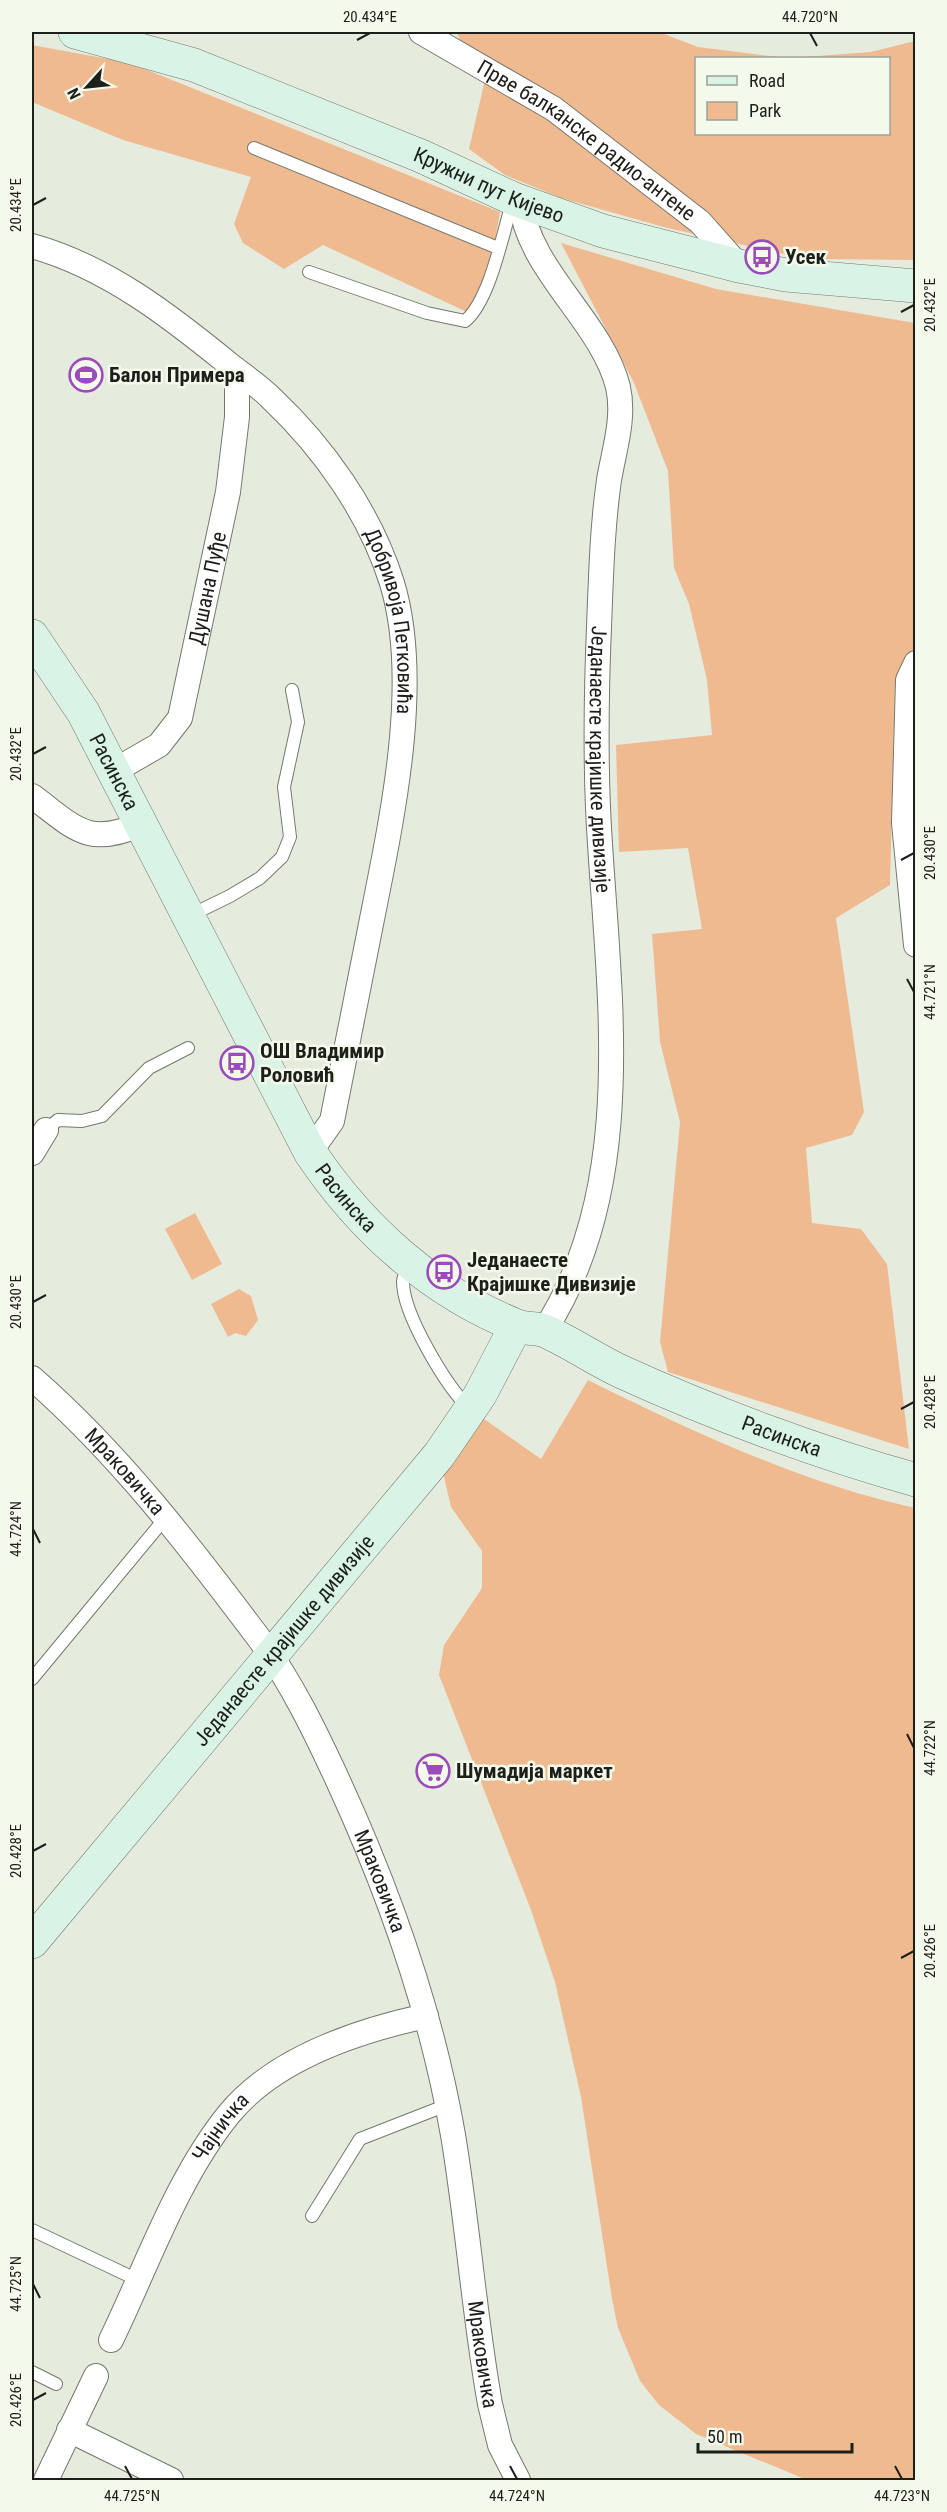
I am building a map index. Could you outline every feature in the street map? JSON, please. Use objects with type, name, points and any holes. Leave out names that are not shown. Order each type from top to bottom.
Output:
[{"type":"street","name":"Кружни пут Кијево","points":[[75,32],[194,65],[421,156],[517,201],[603,231],[739,266],[786,275],[915,286]]},
{"type":"street","name":"Прве балканске радио-антене","points":[[421,32],[554,109],[700,222],[724,246],[739,266]]},
{"type":"street","name":"Једанаесте крајишке дивизије","points":[[32,1942],[440,1455],[530,1328],[574,1277],[588,1243],[600,1190],[606,1138],[612,1020],[597,784],[598,630],[603,540],[609,480],[620,419],[620,401],[610,365],[525,229],[517,201]]},
{"type":"street","name":"Добривоја Петковића","points":[[32,246],[78,261],[99,272],[202,342],[269,395],[292,418],[352,497],[381,552],[392,585],[401,630],[404,688],[390,826],[332,1121],[310,1152]]},
{"type":"street","name":"Душана Пуђе","points":[[114,771],[159,745],[180,718],[228,492],[237,417],[237,371]]},
{"type":"street","name":"Расинска","points":[[32,636],[83,712],[310,1152],[349,1206],[410,1264],[463,1299],[621,1371],[714,1410],[855,1462],[915,1480]]},
{"type":"street","points":[[915,663],[908,680],[904,823],[915,945]]},
{"type":"street","points":[[32,796],[87,833],[114,835],[141,824]]},
{"type":"street","points":[[32,1153],[46,1130]]},
{"type":"street","name":"Мраковичка","points":[[32,1378],[93,1435],[166,1516],[272,1656],[326,1755],[364,1839],[426,2016],[447,2105],[484,2375],[508,2475]]},
{"type":"street","name":"Чајничка","points":[[111,2340],[187,2180],[206,2146],[230,2113],[248,2095],[299,2059],[328,2045],[378,2027],[426,2016]]},
{"type":"street","points":[[46,2481],[96,2376]]},
{"type":"street","points":[[69,2430],[171,2481]]},
{"type":"lane","points":[[254,148],[498,248]]},
{"type":"lane","points":[[309,272],[427,313],[461,322],[474,314],[483,299],[498,248],[517,201]]},
{"type":"lane","points":[[188,917],[250,884],[270,871],[282,857],[290,837],[284,787],[298,722],[292,690]]},
{"type":"lane","points":[[46,1130],[58,1120],[82,1121],[102,1116],[149,1068],[188,1048]]},
{"type":"lane","points":[[410,1264],[403,1283],[410,1311],[444,1377],[457,1396],[471,1410]]},
{"type":"lane","points":[[32,1679],[166,1516]]},
{"type":"lane","points":[[312,2216],[360,2139],[447,2105]]},
{"type":"lane","points":[[32,2230],[140,2280]]},
{"type":"lane","points":[[32,2372],[56,2384]]},
{"type":"green space","points":[[456,32],[659,32],[698,47],[778,57],[695,57],[695,135],[890,135],[890,57],[804,57],[871,52],[915,41],[915,260],[807,259],[667,228],[561,198],[505,175],[469,149],[484,84]]},
{"type":"green space","points":[[32,45],[130,63],[500,212],[489,276],[467,312],[323,245],[284,269],[243,243],[234,224],[251,177],[123,140],[32,102]]},
{"type":"green space","points":[[561,243],[716,289],[915,323],[916,654],[895,684],[890,885],[836,918],[864,1112],[852,1135],[806,1148],[812,1223],[861,1229],[887,1264],[909,1449],[668,1372],[660,1342],[680,1122],[660,1042],[652,934],[702,929],[688,848],[619,852],[616,745],[712,735],[707,680],[689,604],[674,568],[668,471],[634,383]]},
{"type":"green space","points":[[195,1213],[222,1264],[192,1280],[165,1229]]},
{"type":"green space","points":[[239,1289],[251,1296],[258,1320],[246,1336],[235,1333],[228,1337],[211,1304]]},
{"type":"green space","points":[[588,1380],[748,1454],[830,1484],[915,1508],[915,2480],[807,2480],[696,2434],[659,2405],[640,2381],[618,2328],[581,2097],[555,1982],[531,1910],[439,1675],[444,1645],[482,1588],[482,1551],[451,1507],[439,1455],[477,1414],[541,1459]]},
{"type":"place","name":"Усек","points":[[762,257]]},
{"type":"place","name":"Балон Примера","points":[[86,375]]},
{"type":"place","name":"ОШ Владимир Роловић","points":[[237,1063]]},
{"type":"place","name":"Једанаесте Крајишке Дивизије","points":[[444,1272]]},
{"type":"place","name":"Шумадија маркет","points":[[433,1771]]}]
